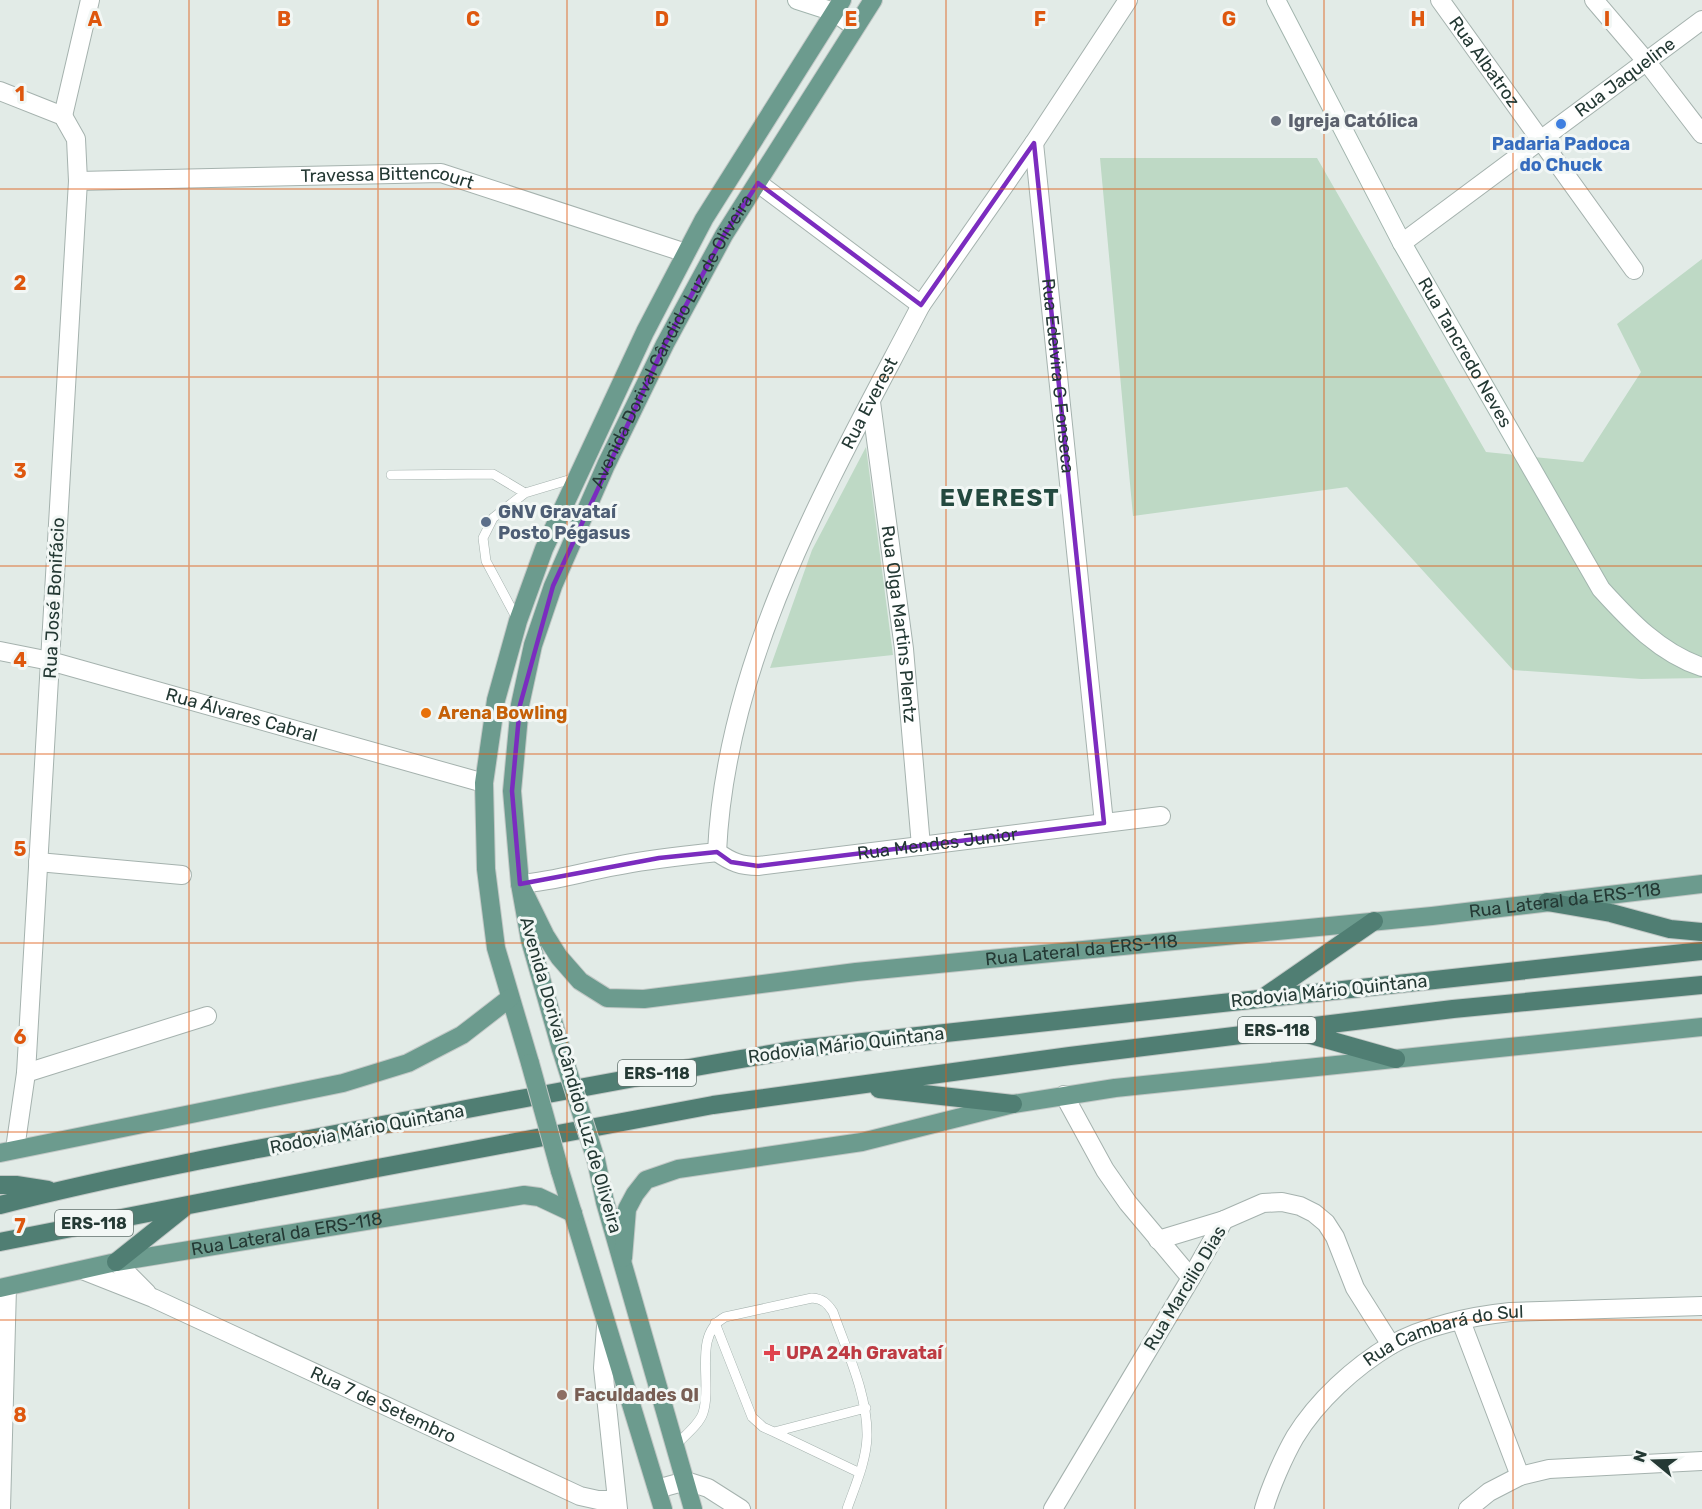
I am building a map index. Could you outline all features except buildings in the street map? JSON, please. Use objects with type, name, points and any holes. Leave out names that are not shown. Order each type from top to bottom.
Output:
[{"type":"highway","points":[[1547,902],[1611,913],[1670,929],[1702,932]]},
{"type":"highway","points":[[1264,997],[1374,921]]},
{"type":"highway","name":"Rodovia Mário Quintana","points":[[0,1205],[56,1191],[318,1138],[709,1063],[807,1048],[1702,951]]},
{"type":"highway","name":"Rodovia Mário Quintana","points":[[0,1242],[188,1204],[713,1105],[1070,1056],[1453,1009],[1702,985]]},
{"type":"highway","points":[[1289,1029],[1396,1059]]},
{"type":"highway","points":[[854,1087],[1013,1104]]},
{"type":"highway","points":[[0,1185],[56,1191]]},
{"type":"highway","points":[[116,1262],[188,1204]]},
{"type":"main road","name":"Avenida Dorival Cândido Luz de Oliveira","points":[[693,1509],[623,1258],[605,1202],[596,1161],[530,940],[520,884],[512,791],[520,705],[533,645],[550,596],[606,465],[665,344],[724,235],[873,0]]},
{"type":"main road","name":"Avenida Dorival Cândido Luz de Oliveira","points":[[663,1509],[560,1172],[496,948],[486,869],[484,783],[496,700],[518,621],[544,549],[576,478],[645,332],[704,219],[838,6]]},
{"type":"main road","name":"Rua Lateral da ERS-118","points":[[520,884],[545,934],[559,957],[579,981],[607,998],[644,999],[856,972],[1374,921],[1702,884]]},
{"type":"main road","points":[[8,1142],[343,1083],[408,1063],[462,1035],[510,998]]},
{"type":"main road","points":[[623,1258],[627,1209],[635,1194],[646,1180],[678,1169],[862,1142],[1013,1104],[1064,1095],[1702,1027]]},
{"type":"main road","name":"Rua Lateral da ERS-118","points":[[4,1287],[116,1262],[524,1195],[539,1197],[573,1213]]},
{"type":"street","points":[[0,91],[63,116],[90,0]]},
{"type":"street","points":[[797,0],[838,6],[855,27]]},
{"type":"street","name":"Rua Everest","points":[[717,852],[725,769],[741,704],[770,616],[809,525],[921,305],[1034,143],[1128,0]]},
{"type":"street","name":"Rua Tancredo Neves","points":[[1276,0],[1402,243],[1600,589],[1639,630],[1683,660],[1702,667]]},
{"type":"street","name":"Rua Albatroz","points":[[1440,0],[1634,270]]},
{"type":"street","points":[[1594,0],[1646,61],[1702,134]]},
{"type":"street","name":"Rua Jaqueline","points":[[1402,243],[1702,20]]},
{"type":"street","name":"Rua José Bonifácio","points":[[8,1142],[26,1073],[78,181],[76,139],[63,116]]},
{"type":"street","name":"Rua Edelvira G Fonseca","points":[[1034,143],[1104,823]]},
{"type":"street","name":"Travessa Bittencourt","points":[[78,181],[441,173],[686,253]]},
{"type":"street","points":[[758,183],[921,305]]},
{"type":"street","name":"Rua Olga Martins Plentz","points":[[871,402],[904,649],[921,846]]},
{"type":"street","name":"Rua Álvares Cabral","points":[[0,651],[50,661],[484,783]]},
{"type":"street","name":"Rua Mendes Junior","points":[[717,852],[731,862],[744,866],[758,866],[1161,816]]},
{"type":"street","points":[[520,884],[566,878],[659,858],[717,852]]},
{"type":"street","points":[[38,862],[182,875]]},
{"type":"street","points":[[26,1073],[207,1016]]},
{"type":"street","points":[[1064,1095],[1105,1170],[1128,1203],[1191,1278]]},
{"type":"street","name":"Rua Marcilio Dias","points":[[1053,1509],[1224,1220],[1263,1203],[1282,1202],[1300,1206],[1314,1213],[1326,1223],[1335,1238],[1355,1288],[1391,1345]]},
{"type":"street","points":[[1158,1240],[1224,1220]]},
{"type":"street","name":"Rua 7 de Setembro","points":[[116,1262],[153,1298]]},
{"type":"street","name":"Rua 7 de Setembro","points":[[82,1270],[153,1298],[580,1496],[617,1505]]},
{"type":"street","points":[[1,1509],[4,1287]]},
{"type":"street","name":"Rua Cambará do Sul","points":[[1264,1509],[1295,1438],[1315,1411],[1339,1385],[1391,1345],[1427,1330],[1485,1315],[1510,1312],[1702,1306]]},
{"type":"street","points":[[1461,1321],[1520,1476]]},
{"type":"street","points":[[606,1326],[603,1368],[617,1505]]},
{"type":"street","points":[[1468,1509],[1489,1492],[1520,1476],[1549,1469],[1702,1461]]},
{"type":"street","points":[[657,1489],[686,1481],[708,1488],[741,1509]]},
{"type":"lane","points":[[391,475],[493,474],[525,493]]},
{"type":"lane","points":[[518,621],[486,561],[483,538],[492,518],[525,493],[576,478]]},
{"type":"lane","points":[[676,1445],[702,1417],[706,1404],[707,1343],[715,1323],[726,1317],[812,1298],[820,1299],[828,1304],[833,1312],[866,1408],[867,1440],[860,1473],[847,1509]]},
{"type":"lane","points":[[715,1323],[752,1417],[763,1427],[860,1473]]},
{"type":"lane","points":[[774,1432],[866,1408]]},
{"type":"highlighted area","points":[[1034,143],[1104,823],[758,866],[731,862],[717,852],[659,858],[520,884],[512,791],[520,705],[553,586],[665,344],[724,235],[758,183],[921,305]]},
{"type":"green space","points":[[1100,158],[1317,158],[1486,452],[1583,462],[1641,372],[1617,324],[1702,259],[1702,678],[1641,679],[1513,670],[1347,487],[1133,516]]},
{"type":"green space","points":[[866,447],[893,655],[770,668],[812,550]]},
{"type":"place","name":"Igreja Católica","points":[[1276,121]]},
{"type":"place","name":"Padaria Padoca do Chuck","points":[[1561,124]]},
{"type":"place","name":"GNV Gravataí Posto Pégasus","points":[[486,522]]},
{"type":"place","name":"Arena Bowling","points":[[426,713]]},
{"type":"place","name":"UPA 24h Gravataí","points":[[772,1353]]},
{"type":"place","name":"Faculdades QI","points":[[562,1395]]},
{"type":"district","name":"EVEREST","points":[[1000,498]]}]
